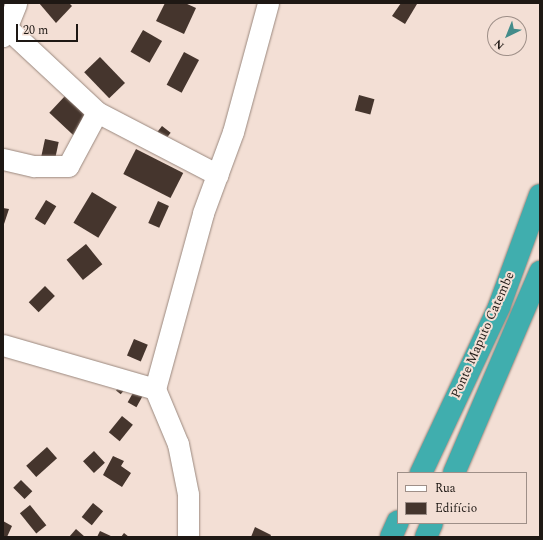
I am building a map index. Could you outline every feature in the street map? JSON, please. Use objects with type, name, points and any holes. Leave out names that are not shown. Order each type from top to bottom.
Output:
[{"type":"highway","name":"Ponte Maputo Catembe","points":[[421,472],[499,307],[540,195]]},
{"type":"highway","points":[[454,472],[540,272]]},
{"type":"highway","points":[[390,537],[397,523]]},
{"type":"highway","points":[[426,537],[432,524]]},
{"type":"street","points":[[16,3],[5,32],[96,112],[218,175]]},
{"type":"street","points":[[188,537],[188,494],[178,444],[155,388],[203,213],[234,132],[268,3]]},
{"type":"street","points":[[3,160],[34,166],[68,166],[96,112]]},
{"type":"street","points":[[3,345],[155,388]]},
{"type":"building","points":[[39,3],[69,3],[72,6],[56,23]]},
{"type":"building","points":[[165,3],[185,3],[196,8],[184,34],[156,21]]},
{"type":"building","points":[[401,3],[417,4],[405,24],[392,16]]},
{"type":"building","points":[[143,30],[162,41],[150,63],[130,52]]},
{"type":"building","points":[[184,52],[199,60],[182,93],[167,85]]},
{"type":"building","points":[[100,57],[125,83],[109,98],[84,72]]},
{"type":"building","points":[[359,95],[374,99],[370,115],[355,110]]},
{"type":"building","points":[[65,96],[92,121],[76,138],[49,113]]},
{"type":"building","points":[[162,126],[171,133],[163,143],[154,136]]},
{"type":"building","points":[[45,139],[59,142],[55,160],[41,158]]},
{"type":"building","points":[[136,149],[183,173],[171,198],[123,174]]},
{"type":"building","points":[[92,192],[117,207],[98,238],[73,223]]},
{"type":"building","points":[[46,200],[56,206],[45,225],[35,219]]},
{"type":"building","points":[[158,201],[169,206],[159,228],[148,223]]},
{"type":"building","points":[[3,208],[9,209],[3,227]]},
{"type":"building","points":[[86,244],[102,264],[83,280],[67,260]]},
{"type":"building","points":[[45,286],[55,296],[39,312],[29,302]]},
{"type":"building","points":[[134,339],[148,345],[141,361],[127,356]]},
{"type":"building","points":[[123,382],[128,386],[121,394],[116,391]]},
{"type":"building","points":[[134,391],[143,396],[136,407],[128,402]]},
{"type":"building","points":[[122,416],[133,425],[120,441],[109,432]]},
{"type":"building","points":[[47,447],[57,458],[36,477],[26,466]]},
{"type":"building","points":[[94,451],[105,463],[94,473],[83,461]]},
{"type":"building","points":[[113,456],[124,461],[121,466],[131,473],[122,487],[103,475]]},
{"type":"building","points":[[21,480],[32,491],[25,499],[13,488]]},
{"type":"building","points":[[93,503],[103,511],[92,525],[82,517]]},
{"type":"building","points":[[30,505],[46,525],[36,533],[20,513]]},
{"type":"building","points":[[3,521],[12,526],[7,537],[3,537]]},
{"type":"building","points":[[255,527],[271,535],[270,537],[251,537]]},
{"type":"building","points":[[76,529],[85,537],[69,537]]},
{"type":"building","points":[[100,531],[113,537],[97,537]]},
{"type":"building","points":[[124,533],[129,537],[121,537]]}]
